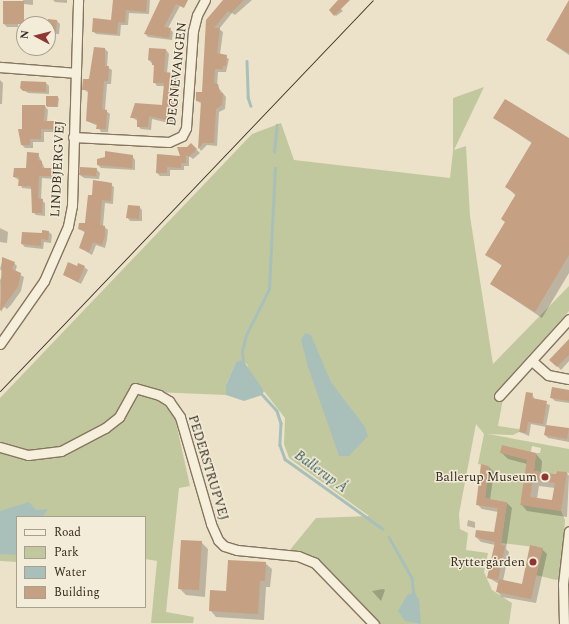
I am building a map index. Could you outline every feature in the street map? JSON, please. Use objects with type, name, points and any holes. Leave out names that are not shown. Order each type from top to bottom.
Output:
[{"type":"street","name":"LINDBJERGVEJ","points":[[0,344],[44,282],[68,226],[72,204],[72,137],[78,0]]},
{"type":"street","name":"DEGNEVANGEN","points":[[72,137],[169,142],[182,136],[186,128],[193,30],[197,15],[205,0]]},
{"type":"street","points":[[0,67],[76,73]]},
{"type":"street","points":[[499,396],[569,319]]},
{"type":"street","points":[[0,327],[9,331]]},
{"type":"street","points":[[532,361],[548,375],[569,379]]},
{"type":"street","name":"PEDERSTRUPVEJ","points":[[0,446],[28,455],[44,455],[61,451],[105,428],[119,417],[135,388],[169,402],[180,416],[211,524],[224,546],[237,550],[298,556],[315,564],[374,624]]},
{"type":"street","points":[[564,624],[563,584],[569,531]]},
{"type":"green space","points":[[484,87],[454,150],[466,146],[470,216],[493,364],[569,286],[569,311],[494,394],[503,399],[498,426],[519,429],[519,432],[513,435],[488,434],[569,449],[569,473],[557,471],[556,474],[534,471],[536,453],[540,453],[541,448],[532,446],[520,504],[561,511],[565,520],[561,577],[556,580],[536,575],[542,548],[501,543],[507,502],[485,498],[489,466],[478,464],[484,434],[476,424],[459,514],[460,529],[468,533],[466,550],[488,553],[484,572],[492,590],[512,603],[509,624],[379,624],[312,555],[285,556],[316,518],[369,516],[289,458],[284,444],[285,418],[249,372],[247,364],[236,362],[226,385],[226,395],[154,392],[175,418],[190,486],[179,488],[166,612],[194,617],[193,623],[151,623],[157,561],[146,559],[146,516],[16,516],[16,562],[0,561],[0,398],[252,134],[281,123],[294,160],[450,178],[453,151],[453,98]]},
{"type":"water","points":[[305,333],[311,335],[331,382],[365,427],[368,436],[349,456],[339,456],[308,367],[301,340]]},
{"type":"water","points":[[243,360],[264,391],[262,395],[244,401],[226,395],[226,385],[236,362]]},
{"type":"water","points":[[29,502],[36,510],[48,509],[44,516],[16,516],[16,555],[0,554],[0,511]]},
{"type":"water","points":[[414,592],[419,599],[421,624],[405,621],[398,611],[407,595]]},
{"type":"building","points":[[113,0],[147,0],[146,12],[126,10],[125,23],[118,22],[117,34],[92,32],[93,18],[111,20]]},
{"type":"building","points":[[160,0],[188,0],[184,8],[176,4],[164,27],[171,28],[169,38],[144,34]]},
{"type":"building","points":[[223,0],[244,0],[231,13],[228,11],[214,28],[220,28],[217,53],[227,55],[226,66],[223,66],[223,69],[215,69],[214,83],[218,84],[220,93],[223,93],[222,105],[216,109],[214,143],[203,143],[198,149],[201,101],[196,101],[196,92],[202,92],[206,20]]},
{"type":"building","points":[[338,0],[350,0],[334,16],[329,10]]},
{"type":"building","points":[[569,0],[569,53],[546,40]]},
{"type":"building","points":[[3,1],[24,1],[24,16],[16,16],[16,24],[3,24]]},
{"type":"building","points":[[94,47],[105,48],[105,66],[109,66],[108,81],[104,81],[102,109],[107,110],[106,129],[96,129],[97,124],[86,121],[88,90],[82,90],[83,79],[89,79]]},
{"type":"building","points":[[149,48],[166,49],[164,72],[175,73],[175,102],[170,121],[149,116],[148,127],[137,127],[137,118],[130,118],[135,103],[162,105],[164,83],[153,83],[154,65],[152,65],[152,61],[148,60]]},
{"type":"building","points":[[21,81],[46,82],[46,92],[23,91],[20,88]]},
{"type":"building","points":[[46,96],[58,96],[57,107],[46,106]]},
{"type":"building","points":[[505,99],[569,138],[569,255],[535,312],[490,284],[502,265],[485,255],[505,222],[501,219],[516,194],[505,187],[532,142],[493,118]]},
{"type":"building","points":[[22,105],[45,105],[44,121],[57,121],[56,129],[41,129],[41,139],[30,139],[30,145],[21,145],[18,129],[22,129]]},
{"type":"building","points":[[191,143],[197,149],[189,157],[186,155],[186,163],[181,163],[181,168],[167,167],[167,173],[156,173],[157,154],[180,156],[177,147],[187,147]]},
{"type":"building","points":[[105,151],[133,155],[132,168],[97,165],[97,159],[105,157]]},
{"type":"building","points":[[27,152],[39,153],[38,160],[42,161],[42,168],[54,168],[54,176],[39,176],[38,198],[43,199],[42,213],[32,213],[31,186],[18,186],[19,177],[13,177],[14,168],[26,168]]},
{"type":"building","points":[[80,167],[97,168],[96,176],[79,175]]},
{"type":"building","points":[[93,180],[112,183],[111,201],[102,200],[100,225],[105,226],[105,236],[102,245],[93,242],[89,252],[79,248],[85,231],[78,229],[79,223],[85,223],[88,195],[92,195]]},
{"type":"building","points":[[128,205],[140,206],[139,219],[126,218]]},
{"type":"building","points":[[42,230],[49,231],[48,240],[41,239],[41,246],[21,244],[22,232],[42,233]]},
{"type":"building","points":[[2,257],[15,262],[12,269],[21,273],[18,287],[0,311]]},
{"type":"building","points":[[68,262],[77,266],[78,263],[85,266],[78,282],[63,275]]},
{"type":"building","points":[[569,339],[569,355],[557,367],[549,360]]},
{"type":"building","points":[[552,387],[569,390],[569,401],[550,398]]},
{"type":"building","points":[[526,392],[533,393],[532,398],[547,401],[543,424],[528,422],[526,433],[519,432]]},
{"type":"building","points":[[546,425],[569,428],[567,439],[544,435]]},
{"type":"building","name":"Ballerup Museum","points":[[502,445],[536,453],[534,471],[556,474],[557,471],[567,472],[561,511],[520,505],[527,460],[500,453]],"holes":[[[533,480],[555,483],[552,500],[530,497]]]},
{"type":"building","points":[[481,464],[489,466],[485,498],[507,502],[501,545],[505,546],[498,580],[487,578],[495,542],[475,537],[476,530],[494,532],[498,508],[476,505]]},
{"type":"building","points":[[181,540],[202,541],[199,590],[178,589]]},
{"type":"building","name":"Ryttergården","points":[[530,545],[543,548],[531,599],[496,592],[499,579],[522,584]]},
{"type":"building","points":[[228,560],[266,562],[265,581],[260,581],[258,614],[209,611],[210,590],[226,591]]},
{"type":"waterway","name":"Ballerup Å","points":[[247,61],[248,97],[251,106]]},
{"type":"waterway","points":[[274,152],[277,125]]},
{"type":"waterway","name":"Ballerup Å","points":[[243,363],[242,351],[246,335],[269,289],[275,168]]},
{"type":"waterway","name":"Ballerup Å","points":[[260,392],[277,411],[281,423],[280,445],[285,459],[383,529]]},
{"type":"waterway","name":"Ballerup Å","points":[[389,537],[412,578],[414,594]]},
{"type":"tram line","points":[[0,391],[373,0]]},
{"type":"place","name":"Ballerup Museum","points":[[545,477]]},
{"type":"place","name":"Ryttergården","points":[[533,562]]}]
